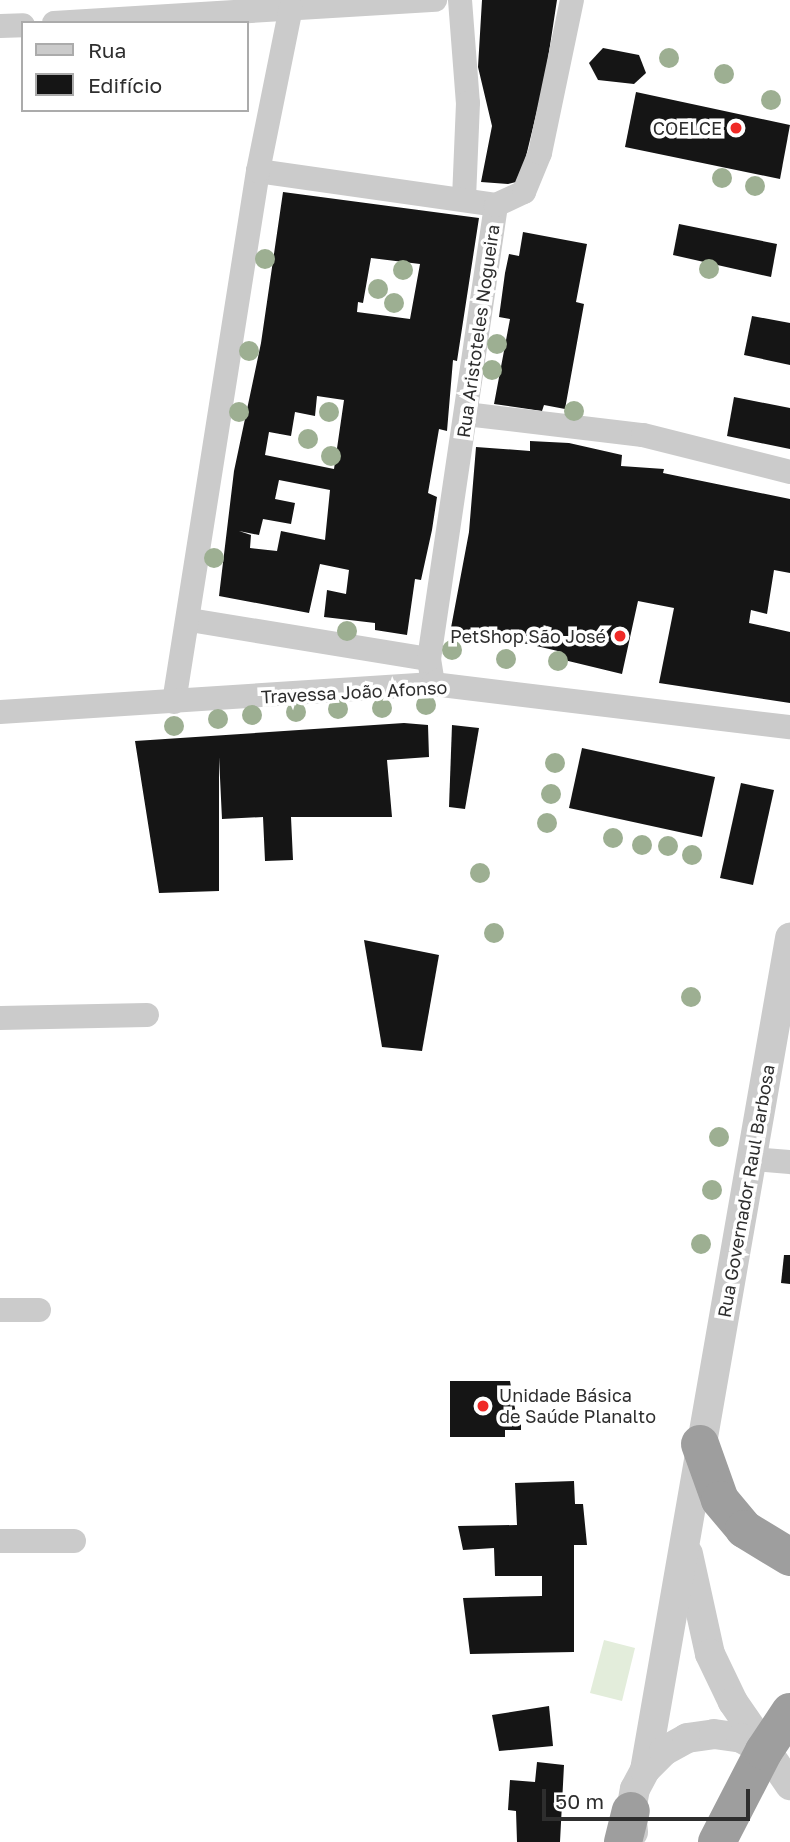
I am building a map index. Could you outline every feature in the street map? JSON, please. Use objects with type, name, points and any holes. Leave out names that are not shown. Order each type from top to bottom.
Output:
[{"type":"highway","points":[[700,1444],[720,1500],[744,1529],[790,1557]]},
{"type":"highway","points":[[717,1842],[764,1751],[790,1712]]},
{"type":"street","points":[[86,21],[435,0]]},
{"type":"street","points":[[460,0],[468,103],[464,200]]},
{"type":"street","name":"Rua Aristoteles Nogueira","points":[[433,684],[429,659],[496,205],[524,192],[540,153],[572,0]]},
{"type":"street","points":[[174,702],[190,620],[258,171],[291,8]]},
{"type":"street","points":[[0,26],[21,25]]},
{"type":"street","points":[[258,171],[496,205]]},
{"type":"street","points":[[466,414],[643,435],[790,472]]},
{"type":"street","points":[[190,620],[429,659]]},
{"type":"street","name":"Travessa João Afonso","points":[[0,712],[433,684],[790,727]]},
{"type":"street","name":"Rua Governador Raul Barbosa","points":[[630,1832],[645,1770],[684,1529],[754,1159],[790,938]]},
{"type":"street","points":[[0,1018],[147,1015]]},
{"type":"street","points":[[754,1159],[790,1162]]},
{"type":"street","points":[[0,1310],[39,1310]]},
{"type":"street","points":[[684,1529],[710,1654],[764,1751],[790,1785]]},
{"type":"street","points":[[0,1542],[74,1541]]},
{"type":"street","points":[[645,1770],[664,1751],[687,1738],[714,1734],[741,1738],[764,1751]]},
{"type":"green space","points":[[604,1640],[635,1648],[622,1701],[590,1693]]},
{"type":"building","points":[[482,0],[557,0],[545,78],[520,181],[508,184],[481,182],[492,126],[478,67]]},
{"type":"building","points":[[603,48],[639,55],[646,73],[634,84],[598,80],[589,63]]},
{"type":"building","points":[[636,92],[790,125],[780,179],[625,147]]},
{"type":"building","points":[[283,192],[479,218],[457,361],[453,360],[447,431],[439,429],[428,493],[437,497],[432,530],[421,580],[415,579],[407,635],[375,630],[375,623],[324,617],[327,590],[346,594],[349,570],[320,564],[309,613],[219,596],[234,471],[261,343]],"holes":[[[371,258],[420,264],[410,319],[357,312],[358,302],[363,303]],[[317,396],[344,400],[334,469],[265,455],[269,432],[291,436],[295,412],[315,416]],[[279,480],[330,490],[325,540],[281,531],[277,551],[250,548],[251,535],[239,531],[259,535],[263,519],[291,524],[295,503],[275,499]]]},
{"type":"building","points":[[679,224],[777,244],[771,277],[673,255]]},
{"type":"building","points":[[523,232],[587,244],[576,302],[584,304],[565,409],[544,405],[542,411],[494,404],[510,319],[499,317],[505,273],[509,254],[519,256]]},
{"type":"building","points":[[752,316],[790,323],[790,365],[744,355]]},
{"type":"building","points":[[734,397],[790,408],[790,449],[727,436]]},
{"type":"building","points":[[530,441],[569,443],[622,455],[621,466],[664,469],[663,473],[790,499],[790,573],[774,570],[767,614],[751,610],[749,623],[790,632],[790,703],[659,683],[674,608],[638,601],[622,674],[560,659],[562,652],[528,644],[450,633],[469,532],[476,447],[530,451]]},
{"type":"building","points":[[404,723],[428,725],[429,757],[387,760],[392,817],[291,817],[293,860],[265,861],[263,817],[222,819],[219,757],[219,891],[159,893],[135,741]]},
{"type":"building","points":[[452,725],[479,728],[465,809],[449,807]]},
{"type":"building","points":[[582,748],[715,777],[702,837],[569,808]]},
{"type":"building","points":[[741,783],[774,790],[753,885],[720,878]]},
{"type":"building","points":[[364,940],[439,955],[422,1051],[382,1047]]},
{"type":"building","points":[[784,1255],[790,1255],[790,1284],[781,1283]]},
{"type":"building","name":"Unidade Básica de Saúde Planalto","points":[[450,1381],[510,1381],[516,1414],[521,1414],[521,1430],[505,1430],[505,1437],[450,1437]]},
{"type":"building","points":[[574,1481],[575,1504],[583,1504],[587,1545],[574,1545],[574,1652],[470,1654],[463,1598],[542,1596],[542,1576],[495,1576],[494,1548],[463,1550],[458,1526],[517,1525],[515,1483]]},
{"type":"building","points":[[549,1706],[553,1746],[499,1751],[492,1715]]},
{"type":"building","points":[[537,1762],[564,1765],[560,1842],[517,1842],[516,1811],[508,1810],[510,1780],[535,1782]]},
{"type":"place","name":"COELCE","points":[[736,128]]},
{"type":"place","name":"PetShop São José","points":[[620,636]]},
{"type":"place","name":"Unidade Básica de Saúde Planalto","points":[[483,1406]]}]
